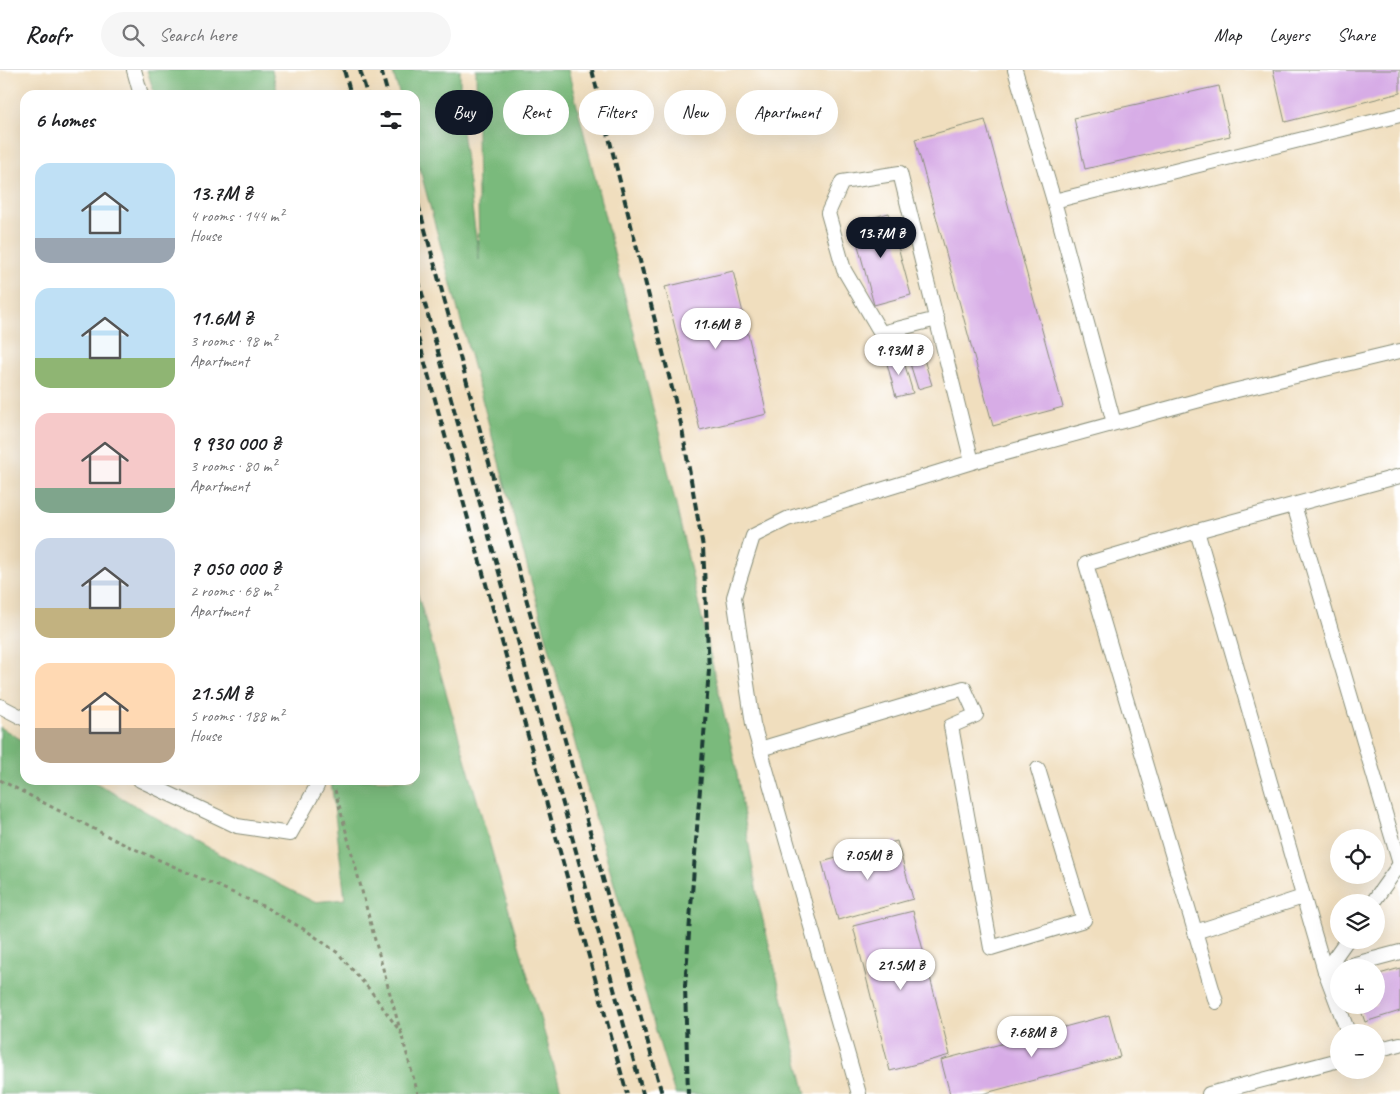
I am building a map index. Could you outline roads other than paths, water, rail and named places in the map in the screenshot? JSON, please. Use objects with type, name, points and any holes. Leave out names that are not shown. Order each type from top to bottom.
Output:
[{"type":"lane","points":[[134,70],[140,90]]},
{"type":"lane","points":[[1015,70],[1054,201],[1114,423]]},
{"type":"lane","points":[[1054,201],[1400,115]]},
{"type":"lane","points":[[937,319],[881,333],[844,270],[828,213],[842,182],[900,173],[937,319],[972,462]]},
{"type":"lane","points":[[859,1094],[753,724],[734,597],[753,536],[787,519],[972,462],[1233,391],[1400,351]]},
{"type":"lane","points":[[1216,1002],[1086,564],[1197,531],[1400,476]]},
{"type":"lane","points":[[1294,505],[1400,864],[1379,894]]},
{"type":"lane","points":[[1197,531],[1325,971],[1345,1024]]},
{"type":"lane","points":[[760,749],[964,688],[976,715],[951,726],[991,948],[1084,920],[1038,769]]},
{"type":"lane","points":[[0,706],[20,716]]},
{"type":"lane","points":[[151,785],[237,826],[290,834],[316,785]]},
{"type":"lane","points":[[1195,932],[1303,897]]},
{"type":"lane","points":[[1325,971],[1341,949]]},
{"type":"lane","points":[[1373,959],[1400,952]]},
{"type":"lane","points":[[1325,971],[1330,970]]},
{"type":"lane","points":[[1385,1048],[1400,1044]]},
{"type":"lane","points":[[1209,1094],[1330,1062]]},
{"type":"railway","points":[[344,70],[350,90]]},
{"type":"railway","points":[[360,70],[366,90]]},
{"type":"railway","points":[[381,70],[387,90]]},
{"type":"railway","points":[[592,70],[681,424],[703,547],[709,670],[685,986],[688,1094]]},
{"type":"railway","points":[[420,211],[662,1094]]},
{"type":"railway","points":[[420,286],[643,1094]]},
{"type":"railway","points":[[420,345],[627,1094]]}]
